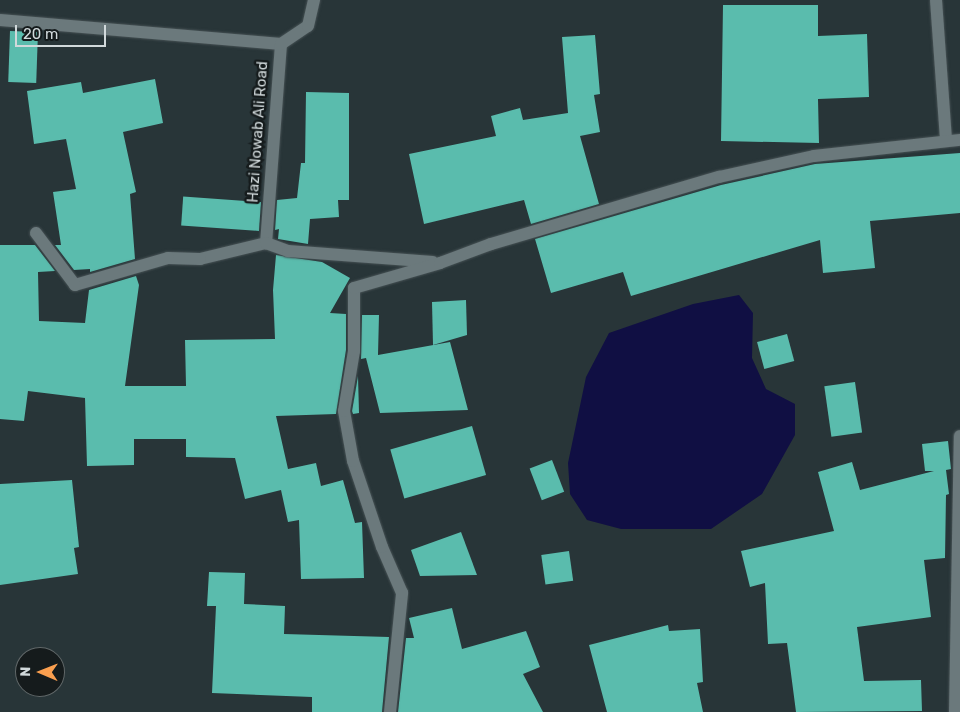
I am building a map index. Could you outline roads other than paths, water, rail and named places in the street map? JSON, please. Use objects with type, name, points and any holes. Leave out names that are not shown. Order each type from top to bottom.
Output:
[{"type":"street","points":[[281,44],[308,26],[314,0]]},
{"type":"street","points":[[936,0],[946,140]]},
{"type":"street","name":"Hazi Nowab Ali Road","points":[[0,20],[281,44],[266,243]]},
{"type":"street","points":[[390,712],[402,593],[382,547],[353,461],[344,411],[354,351],[354,288],[440,263],[491,244],[719,177],[814,156],[946,140],[960,140]]},
{"type":"street","points":[[36,233],[75,285],[168,258],[200,259],[266,243],[288,251],[440,263]]},
{"type":"street","points":[[955,712],[960,436]]}]
